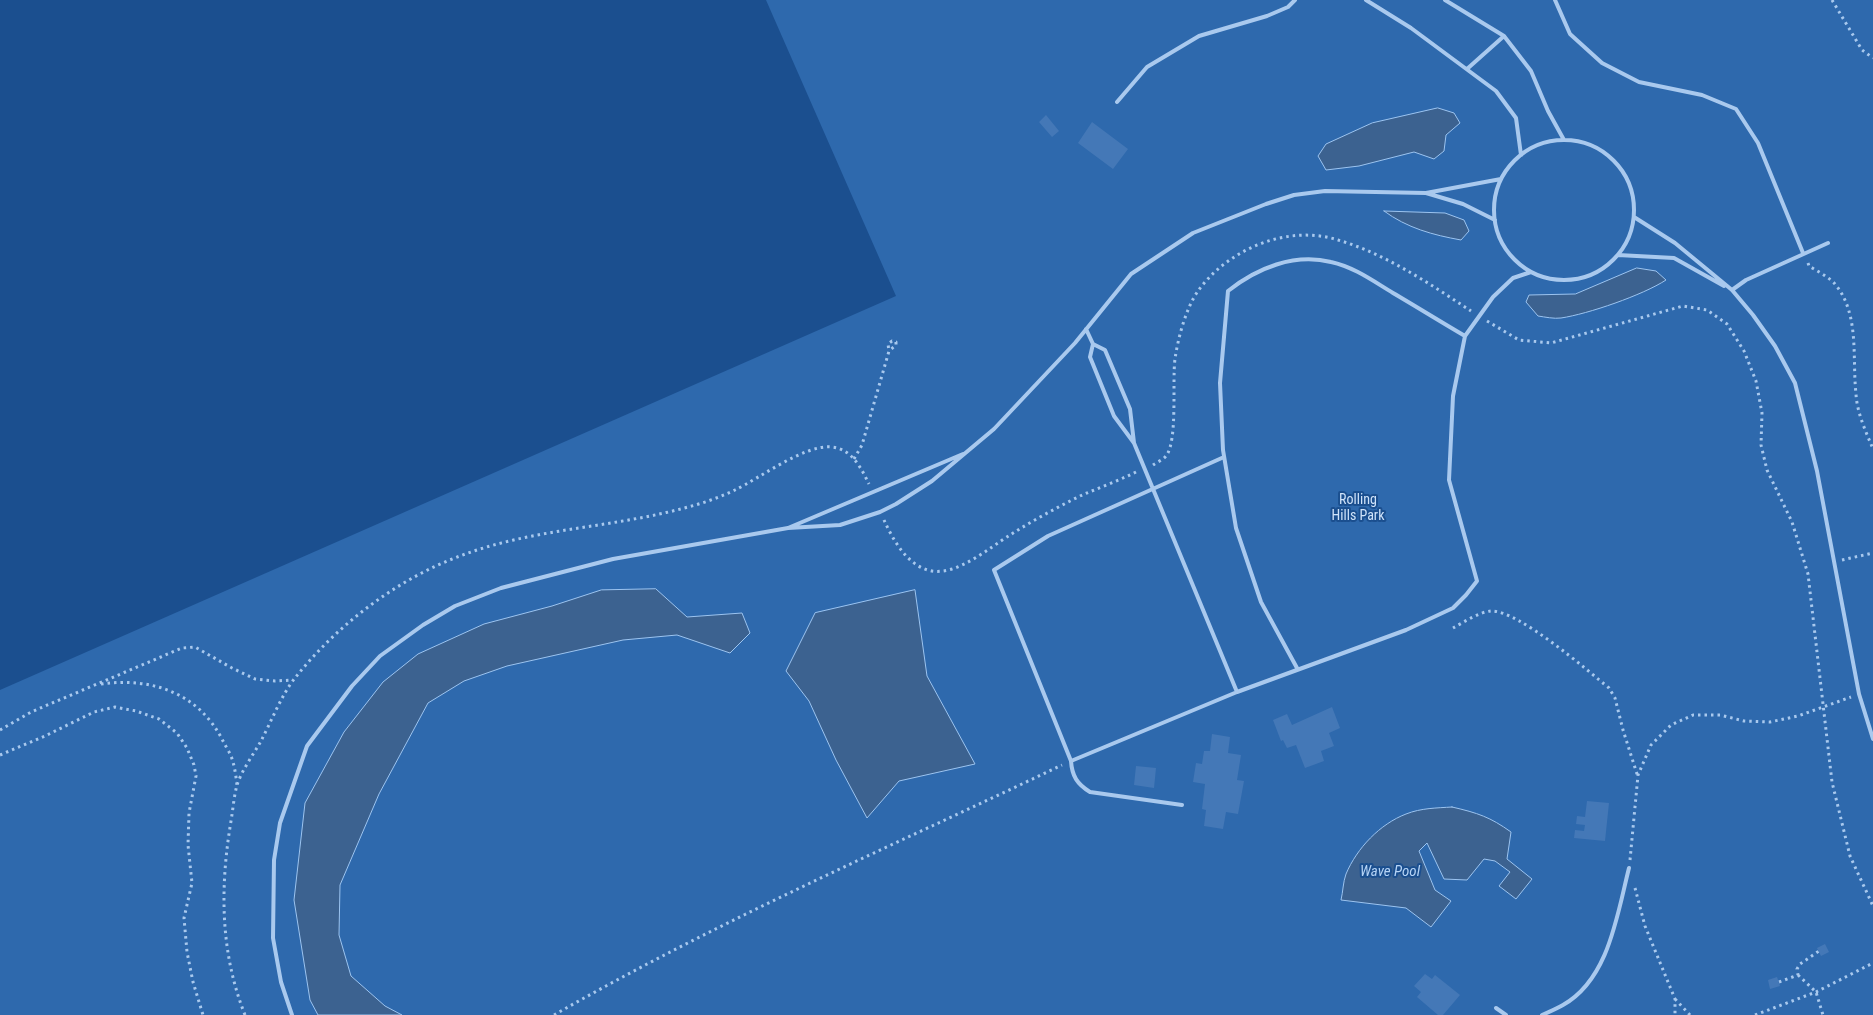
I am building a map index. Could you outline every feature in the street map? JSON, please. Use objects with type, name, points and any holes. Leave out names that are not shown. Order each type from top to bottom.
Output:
[{"type":"lane","points":[[1117,102],[1147,67],[1199,36],[1267,16],[1288,7],[1295,0]]},
{"type":"lane","points":[[1366,0],[1411,28],[1496,91],[1516,118],[1521,155]]},
{"type":"lane","points":[[1444,0],[1504,36],[1531,71],[1548,111],[1564,140]]},
{"type":"lane","points":[[1554,0],[1570,34],[1602,63],[1639,82],[1702,95],[1736,108],[1758,143],[1802,253]]},
{"type":"lane","points":[[1467,69],[1504,36]]},
{"type":"lane","points":[[1564,140],[1587,144],[1608,155],[1623,172],[1632,194],[1634,217],[1628,237],[1618,255],[1600,270],[1577,279],[1553,279],[1531,272],[1509,252],[1501,240],[1494,220],[1495,199],[1501,179],[1510,166],[1521,155],[1541,144],[1564,140]]},
{"type":"lane","points":[[292,1015],[280,982],[273,938],[274,860],[280,823],[308,746],[352,686],[380,656],[422,625],[455,606],[501,588],[614,559],[788,528],[840,525],[880,512],[932,482],[994,429],[1086,329],[1131,274],[1193,233],[1294,195],[1325,192],[1426,193],[1501,179]]},
{"type":"lane","points":[[1426,193],[1463,204],[1494,220]]},
{"type":"lane","points":[[1634,217],[1675,243],[1732,290],[1775,346],[1795,383],[1817,471],[1859,694],[1873,739]]},
{"type":"lane","points":[[1732,290],[1746,280],[1828,242]]},
{"type":"lane","points":[[1618,255],[1674,258],[1732,290]]},
{"type":"lane","points":[[1297,668],[1261,602],[1236,528],[1224,457],[1220,382],[1228,291],[1244,279],[1261,270],[1286,261],[1318,260],[1332,262],[1356,271],[1465,336]]},
{"type":"lane","points":[[1071,761],[1297,668],[1406,630],[1453,608],[1466,595],[1477,581],[1449,480],[1453,396],[1465,336],[1493,297],[1513,278],[1531,272]]},
{"type":"lane","points":[[1086,329],[1093,344],[1090,357],[1114,416],[1134,443],[1237,692]]},
{"type":"lane","points":[[1093,344],[1105,350],[1130,409],[1134,443]]},
{"type":"lane","points":[[788,528],[963,454]]},
{"type":"lane","points":[[1182,805],[1090,792],[1080,786],[1075,779],[1071,761],[994,570],[1048,536],[1224,457]]},
{"type":"lane","points":[[1542,1015],[1564,1005],[1585,987],[1601,963],[1616,921],[1630,868]]},
{"type":"lane","points":[[1496,1008],[1506,1015]]},
{"type":"path","points":[[1832,0],[1862,50],[1873,58]]},
{"type":"path","points":[[880,512],[897,545],[915,564],[934,571],[953,568],[971,560],[1010,535],[1080,497],[1166,456],[1172,443],[1175,360],[1182,326],[1197,292],[1214,272],[1234,256],[1254,246],[1291,236],[1322,236],[1338,239],[1367,250],[1428,282],[1478,316],[1520,340],[1551,343],[1683,306],[1707,310],[1727,324],[1744,352],[1756,381],[1762,413],[1761,445],[1767,470],[1792,522],[1808,574],[1832,782],[1850,856],[1873,906]]},
{"type":"path","points":[[1802,253],[1810,266],[1834,283],[1847,305],[1854,342],[1856,396],[1863,426],[1873,449]]},
{"type":"path","points":[[854,459],[862,445],[889,351]]},
{"type":"path","points":[[237,785],[293,680],[327,644],[364,610],[400,584],[460,555],[522,539],[627,521],[688,508],[735,490],[798,455],[814,449],[833,447],[846,452],[860,466],[873,493]]},
{"type":"path","points":[[1834,562],[1873,553]]},
{"type":"path","points":[[1453,628],[1482,613],[1496,611],[1512,617],[1532,629],[1602,682],[1609,688],[1615,698],[1638,775]]},
{"type":"path","points":[[0,730],[31,712],[182,648],[195,647],[254,679],[293,680]]},
{"type":"path","points":[[97,684],[128,681],[161,686],[181,696],[192,704],[218,731],[233,760],[237,785],[228,843],[223,904],[228,951],[238,998],[245,1015]]},
{"type":"path","points":[[1630,868],[1638,775],[1651,745],[1671,725],[1693,715],[1720,715],[1744,721],[1770,722],[1798,716],[1859,694]]},
{"type":"path","points":[[0,755],[94,712],[115,708],[136,711],[159,719],[177,733],[190,756],[196,776],[189,813],[188,844],[192,883],[184,918],[187,952],[193,982],[203,1015]]},
{"type":"path","points":[[554,1015],[605,986],[861,858],[1071,761]]},
{"type":"path","points":[[1635,887],[1645,926],[1675,999],[1690,1015]]},
{"type":"path","points":[[1819,951],[1800,964],[1797,969],[1798,975],[1816,992],[1823,1015]]},
{"type":"path","points":[[1754,1015],[1816,992],[1873,963]]},
{"type":"path","points":[[1779,982],[1798,975]]},
{"type":"path","points":[[1675,999],[1675,1015]]},
{"type":"green space","name":"Rolling Hills Park","points":[[766,0],[1873,0],[1873,1015],[0,1015],[0,690],[896,296]]},
{"type":"water","points":[[1438,108],[1454,113],[1460,123],[1446,135],[1444,151],[1434,159],[1414,152],[1359,166],[1326,170],[1318,156],[1326,144],[1372,123]]},
{"type":"water","points":[[1384,211],[1445,213],[1464,220],[1469,231],[1461,240],[1440,236],[1402,222]]},
{"type":"water","points":[[1637,268],[1656,271],[1666,280],[1644,292],[1615,303],[1561,318],[1538,316],[1526,302],[1529,295],[1575,294]]},
{"type":"water","points":[[656,589],[687,617],[742,613],[750,633],[730,653],[677,635],[623,640],[507,666],[464,681],[428,703],[379,794],[340,885],[339,935],[351,976],[385,1006],[402,1015],[318,1015],[310,1000],[294,900],[305,803],[344,732],[383,682],[418,654],[484,624],[552,606],[601,590]]},
{"type":"water","points":[[915,590],[927,676],[975,764],[899,781],[867,818],[836,760],[809,701],[786,671],[815,613]]},
{"type":"water","name":"Wave Pool","points":[[1452,807],[1483,816],[1511,832],[1507,859],[1532,879],[1516,899],[1499,886],[1510,872],[1495,861],[1484,859],[1467,880],[1444,879],[1427,843],[1419,851],[1435,890],[1451,901],[1431,927],[1406,908],[1341,900],[1345,877],[1351,864],[1363,846],[1378,831],[1396,818],[1412,812]]},
{"type":"building","points":[[1046,115],[1059,131],[1052,137],[1039,122]]},
{"type":"building","points":[[1092,122],[1128,149],[1113,169],[1078,143]]},
{"type":"building","points":[[1332,707],[1340,728],[1329,733],[1334,746],[1321,751],[1324,761],[1305,768],[1296,745],[1287,748],[1283,740],[1281,741],[1273,720],[1287,714],[1292,725]]},
{"type":"building","points":[[1212,734],[1230,737],[1228,753],[1241,755],[1237,780],[1244,781],[1238,814],[1226,812],[1223,829],[1204,826],[1206,810],[1202,809],[1205,784],[1193,782],[1196,763],[1202,764],[1204,751],[1210,751]]},
{"type":"building","points":[[1136,766],[1156,768],[1154,788],[1134,785]]},
{"type":"building","points":[[1587,801],[1609,803],[1605,841],[1574,838],[1575,830],[1584,831],[1585,825],[1576,824],[1577,816],[1585,817]]},
{"type":"building","points":[[1825,944],[1829,952],[1821,956],[1817,948]]},
{"type":"building","points":[[1425,974],[1432,979],[1435,975],[1460,995],[1443,1015],[1438,1015],[1417,997],[1421,992],[1414,986]]},
{"type":"building","points":[[1777,977],[1780,986],[1770,989],[1768,980]]}]
